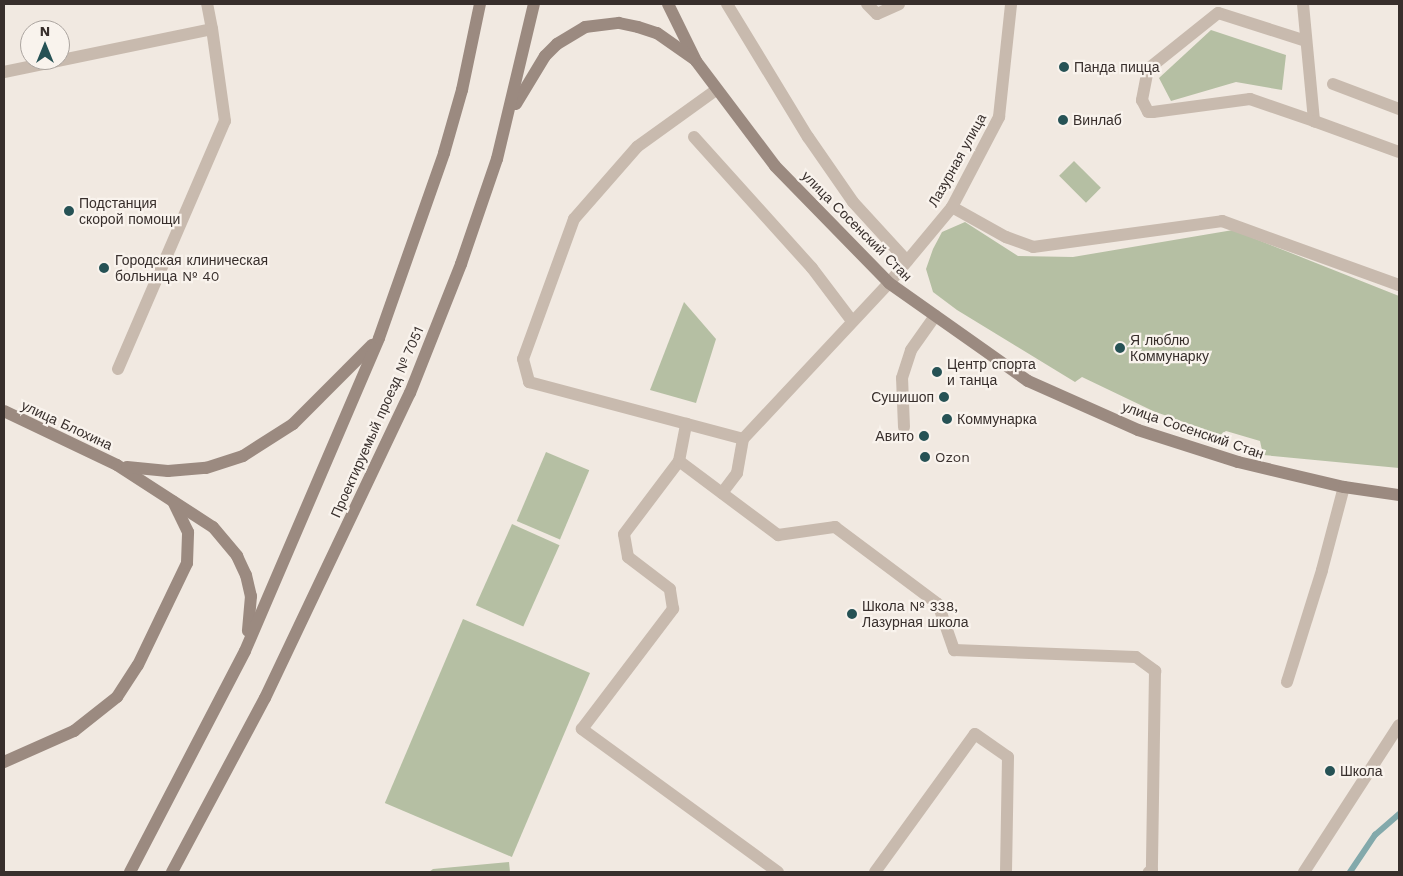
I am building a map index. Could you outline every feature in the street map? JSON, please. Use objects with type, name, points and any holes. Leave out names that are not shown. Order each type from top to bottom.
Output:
[{"type":"street","points":[[118,369],[225,121],[207,4]]},
{"type":"street","points":[[130,872],[176,788],[244,651],[379,338],[444,153],[462,90],[480,4]]},
{"type":"street","name":"Проектируемый проезд № 7051","points":[[172,872],[265,698],[410,393],[461,264],[508,118],[534,4]]},
{"type":"street","points":[[668,4],[696,61]]},
{"type":"street","points":[[726,4],[813,146],[854,202],[907,261]]},
{"type":"street","points":[[867,4],[877,14],[899,4]]},
{"type":"street","name":"Лазурная улица","points":[[743,439],[889,283],[952,207],[999,117],[1011,4]]},
{"type":"street","points":[[1303,4],[1314,121]]},
{"type":"street","points":[[1306,41],[1218,13],[1148,69],[1142,100],[1148,112],[1153,112],[1250,99],[1399,152]]},
{"type":"street","points":[[508,118],[545,56],[557,44],[585,27],[619,23],[638,26],[657,34],[696,61]]},
{"type":"street","points":[[4,72],[212,29]]},
{"type":"street","name":"улица Сосенский Стан","points":[[696,61],[716,90],[776,166],[889,283],[1028,381],[1138,430],[1238,462],[1344,487],[1399,495]]},
{"type":"street","points":[[1333,84],[1399,109]]},
{"type":"street","points":[[716,90],[637,147],[574,219],[523,360],[530,382],[743,439],[737,473],[722,493]]},
{"type":"street","points":[[694,137],[812,268],[852,321]]},
{"type":"street","points":[[952,207],[1006,237],[1033,247],[1222,221],[1399,285]]},
{"type":"street","points":[[904,427],[902,378],[911,350],[935,316]]},
{"type":"street","points":[[117,465],[168,471],[206,468],[243,456],[293,424],[379,338]]},
{"type":"street","name":"улица Блохина","points":[[4,411],[117,465]]},
{"type":"street","points":[[686,424],[679,461],[624,534],[628,557],[670,588],[673,609],[582,729],[778,872]]},
{"type":"street","points":[[679,461],[778,535],[834,527],[938,604],[954,650],[1136,657],[1155,670],[1152,870],[1149,872]]},
{"type":"street","points":[[117,465],[172,498],[213,527],[237,556],[251,596],[244,651]]},
{"type":"street","points":[[1286,682],[1322,570],[1344,487]]},
{"type":"street","points":[[4,762],[74,731],[117,697],[138,665],[187,563],[188,532],[172,498]]},
{"type":"street","points":[[1304,872],[1399,725]]},
{"type":"street","points":[[875,872],[975,734],[1008,757],[1006,872]]},
{"type":"green space","points":[[1211,30],[1286,55],[1282,90],[1236,82],[1171,101],[1159,78]]},
{"type":"green space","points":[[1074,161],[1101,188],[1086,203],[1059,176]]},
{"type":"green space","points":[[965,222],[1018,256],[1073,257],[1233,230],[1399,296],[1399,468],[1263,455],[1260,441],[1226,431],[1220,435],[1153,411],[1082,377],[1075,382],[957,310],[933,292],[926,269],[933,249],[942,232]]},
{"type":"green space","points":[[684,302],[716,339],[696,403],[650,390]]},
{"type":"green space","points":[[546,452],[589,470],[560,539],[517,521]]},
{"type":"green space","points":[[512,524],[560,545],[523,626],[476,605]]},
{"type":"green space","points":[[463,619],[590,673],[512,857],[385,803]]},
{"type":"green space","points":[[509,862],[510,872],[429,872],[433,869]]},
{"type":"waterway","points":[[1350,872],[1375,835],[1399,814]]},
{"type":"place","name":"Панда пицца","points":[[1064,67]]},
{"type":"place","name":"Винлаб","points":[[1063,120]]},
{"type":"place","name":"Подстанция скорой помощи","points":[[69,211]]},
{"type":"place","name":"Городская клиническая больница № 40","points":[[104,268]]},
{"type":"place","name":"Я люблю Коммунарку","points":[[1120,348]]},
{"type":"place","name":"Центр спорта и танца","points":[[937,372]]},
{"type":"place","name":"Сушишоп","points":[[944,397]]},
{"type":"place","name":"Коммунарка","points":[[947,419]]},
{"type":"place","name":"Авито","points":[[924,436]]},
{"type":"place","name":"Ozon","points":[[925,457]]},
{"type":"place","name":"Школа № 338, Лазурная школа","points":[[852,614]]},
{"type":"place","name":"Школа","points":[[1330,771]]}]
